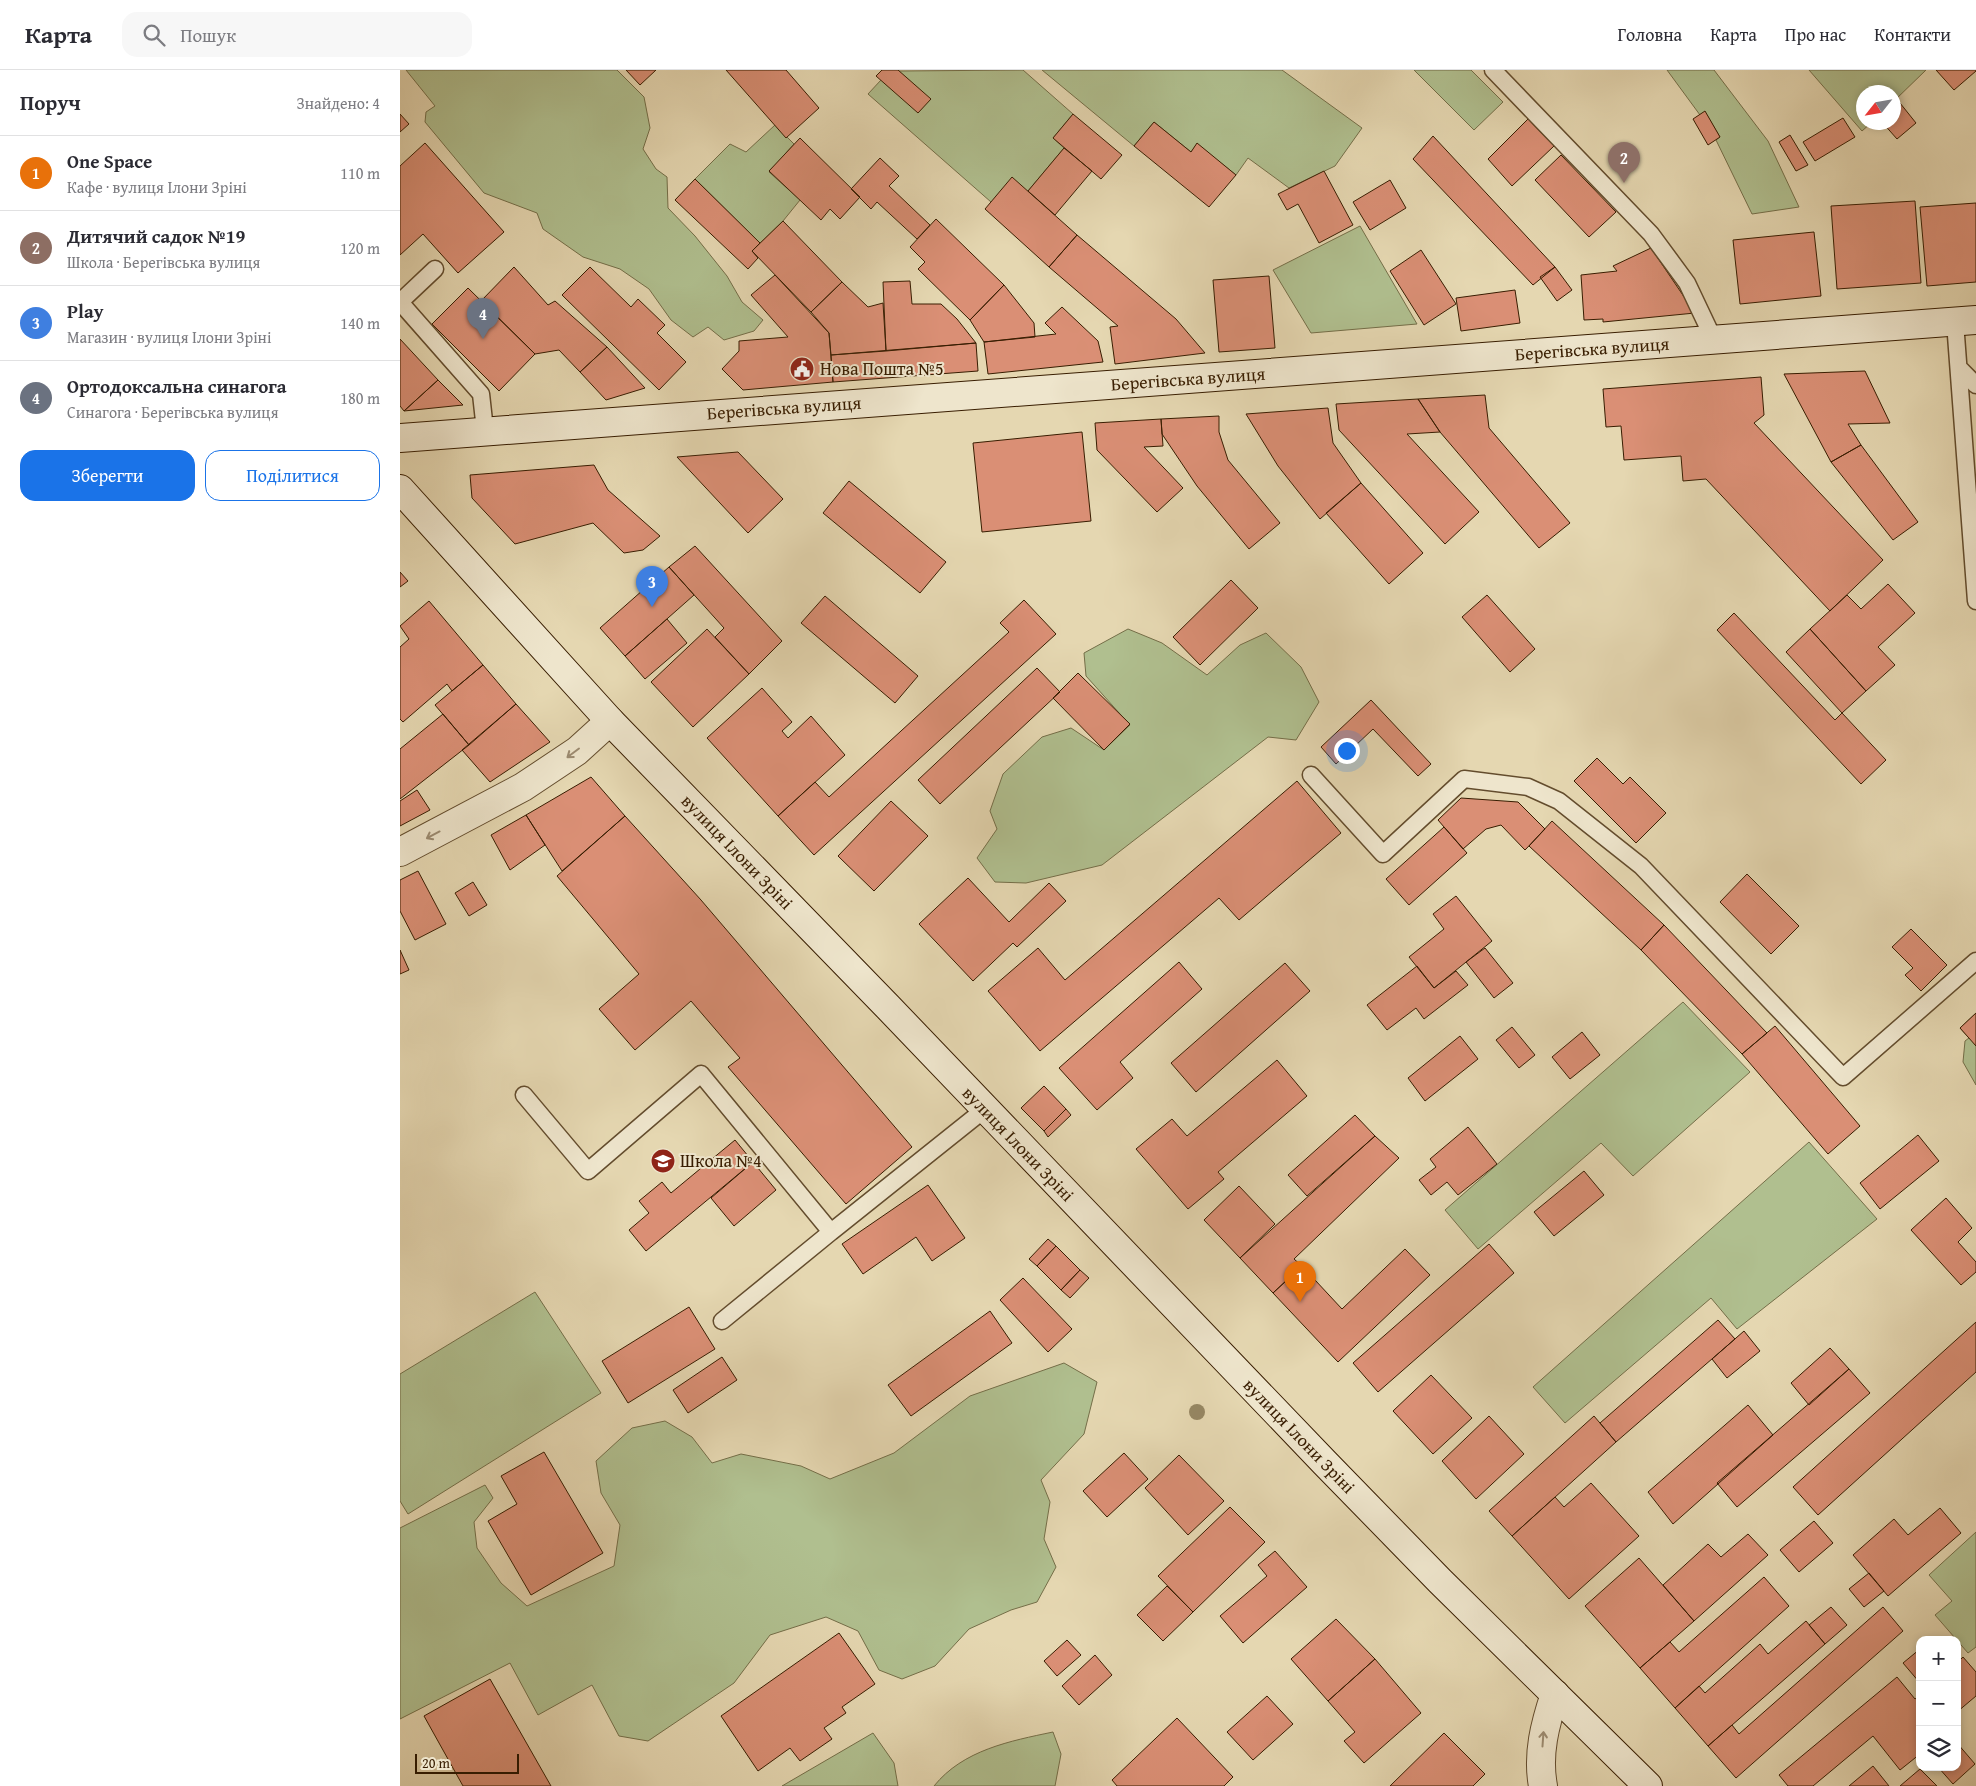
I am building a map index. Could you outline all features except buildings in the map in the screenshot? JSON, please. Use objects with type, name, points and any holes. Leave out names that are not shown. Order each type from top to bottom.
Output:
[{"type":"main road","name":"Берегівська вулиця","points":[[400,438],[485,430],[1965,321]]},
{"type":"main road","name":"вулиця Ілони Зріні","points":[[400,489],[610,721],[1332,1470],[1648,1786]]},
{"type":"main road","points":[[400,852],[523,788],[577,751],[610,721]]},
{"type":"main road","points":[[1543,1786],[1540,1771],[1544,1728],[1555,1694]]},
{"type":"lane","points":[[1493,70],[1651,234],[1688,283],[1714,340]]},
{"type":"lane","points":[[435,269],[400,302],[481,394],[485,430]]},
{"type":"lane","points":[[1965,321],[1960,369],[1976,601]]},
{"type":"lane","points":[[1960,369],[1976,385]]},
{"type":"lane","points":[[1311,775],[1383,854],[1464,779],[1528,787],[1559,801],[1641,866],[1843,1077],[1976,961]]},
{"type":"lane","points":[[524,1095],[588,1171],[701,1074],[831,1232]]},
{"type":"lane","points":[[722,1321],[985,1109]]},
{"type":"green space","points":[[406,70],[617,70],[644,97],[650,128],[643,149],[656,169],[667,177],[668,208],[695,236],[727,276],[742,302],[763,320],[754,331],[724,340],[708,327],[693,337],[671,320],[649,289],[620,269],[583,257],[543,229],[537,213],[484,193],[425,122],[426,112],[435,106]]},
{"type":"green space","points":[[1023,70],[1073,114],[1053,138],[1064,148],[1028,191],[991,202],[868,94],[881,80],[899,71]]},
{"type":"green space","points":[[1042,70],[1282,70],[1362,128],[1335,166],[1289,188],[1248,158],[1236,175],[1197,144],[1191,152],[1154,122],[1134,146]]},
{"type":"green space","points":[[1414,70],[1471,70],[1503,102],[1474,130]]},
{"type":"green space","points":[[1667,70],[1714,70],[1768,141],[1799,207],[1752,214],[1716,140],[1720,137],[1705,112],[1700,115]]},
{"type":"green space","points":[[1809,70],[1926,70],[1901,94],[1901,85],[1856,85],[1856,124]]},
{"type":"green space","points":[[775,125],[794,144],[769,172],[800,200],[783,221],[760,243],[695,179],[730,144],[746,152]]},
{"type":"green space","points":[[1360,226],[1417,324],[1311,333],[1273,270]]},
{"type":"green space","points":[[1128,629],[1162,643],[1207,675],[1240,645],[1266,633],[1301,667],[1319,702],[1296,740],[1268,737],[1102,865],[1026,883],[995,882],[977,858],[997,829],[990,811],[1003,774],[1042,737],[1071,728],[1104,750],[1130,725],[1086,676],[1084,653]]},
{"type":"green space","points":[[1683,1002],[1750,1072],[1633,1176],[1601,1143],[1478,1249],[1445,1210]]},
{"type":"green space","points":[[1976,1013],[1976,1085],[1963,1062],[1965,1041],[1969,1038],[1960,1028]]},
{"type":"green space","points":[[1809,1142],[1877,1219],[1737,1329],[1711,1298],[1565,1423],[1533,1387]]},
{"type":"green space","points":[[535,1292],[601,1393],[408,1514],[400,1501],[400,1374]]},
{"type":"green space","points":[[1064,1363],[1097,1382],[1084,1434],[1041,1480],[1050,1502],[1044,1539],[1056,1567],[1037,1602],[1011,1610],[969,1629],[935,1666],[902,1679],[879,1670],[858,1631],[826,1617],[770,1635],[734,1683],[648,1741],[619,1736],[592,1685],[538,1715],[510,1663],[400,1719],[400,1528],[485,1485],[493,1498],[474,1522],[477,1548],[501,1583],[527,1606],[614,1566],[620,1525],[601,1493],[596,1461],[632,1428],[665,1421],[692,1437],[712,1463],[741,1454],[801,1466],[830,1479],[894,1453],[970,1396]]},
{"type":"green space","points":[[1976,1532],[1976,1647],[1968,1653],[1961,1645],[1961,1636],[1953,1636],[1935,1615],[1952,1601],[1929,1575]]},
{"type":"green space","points":[[1053,1732],[1061,1754],[1055,1786],[934,1786],[946,1774],[973,1755],[1020,1739]]},
{"type":"green space","points":[[873,1733],[894,1763],[898,1786],[782,1786]]},
{"type":"place","name":"Дитячий садок №19","points":[[1624,183]]},
{"type":"place","name":"Ортодоксальна синагога","points":[[483,339]]},
{"type":"place","name":"Нова Пошта №5","points":[[802,369]]},
{"type":"place","name":"Play","points":[[652,607]]},
{"type":"place","name":"Школа №4","points":[[663,1161]]},
{"type":"place","name":"One Space","points":[[1300,1302]]}]
